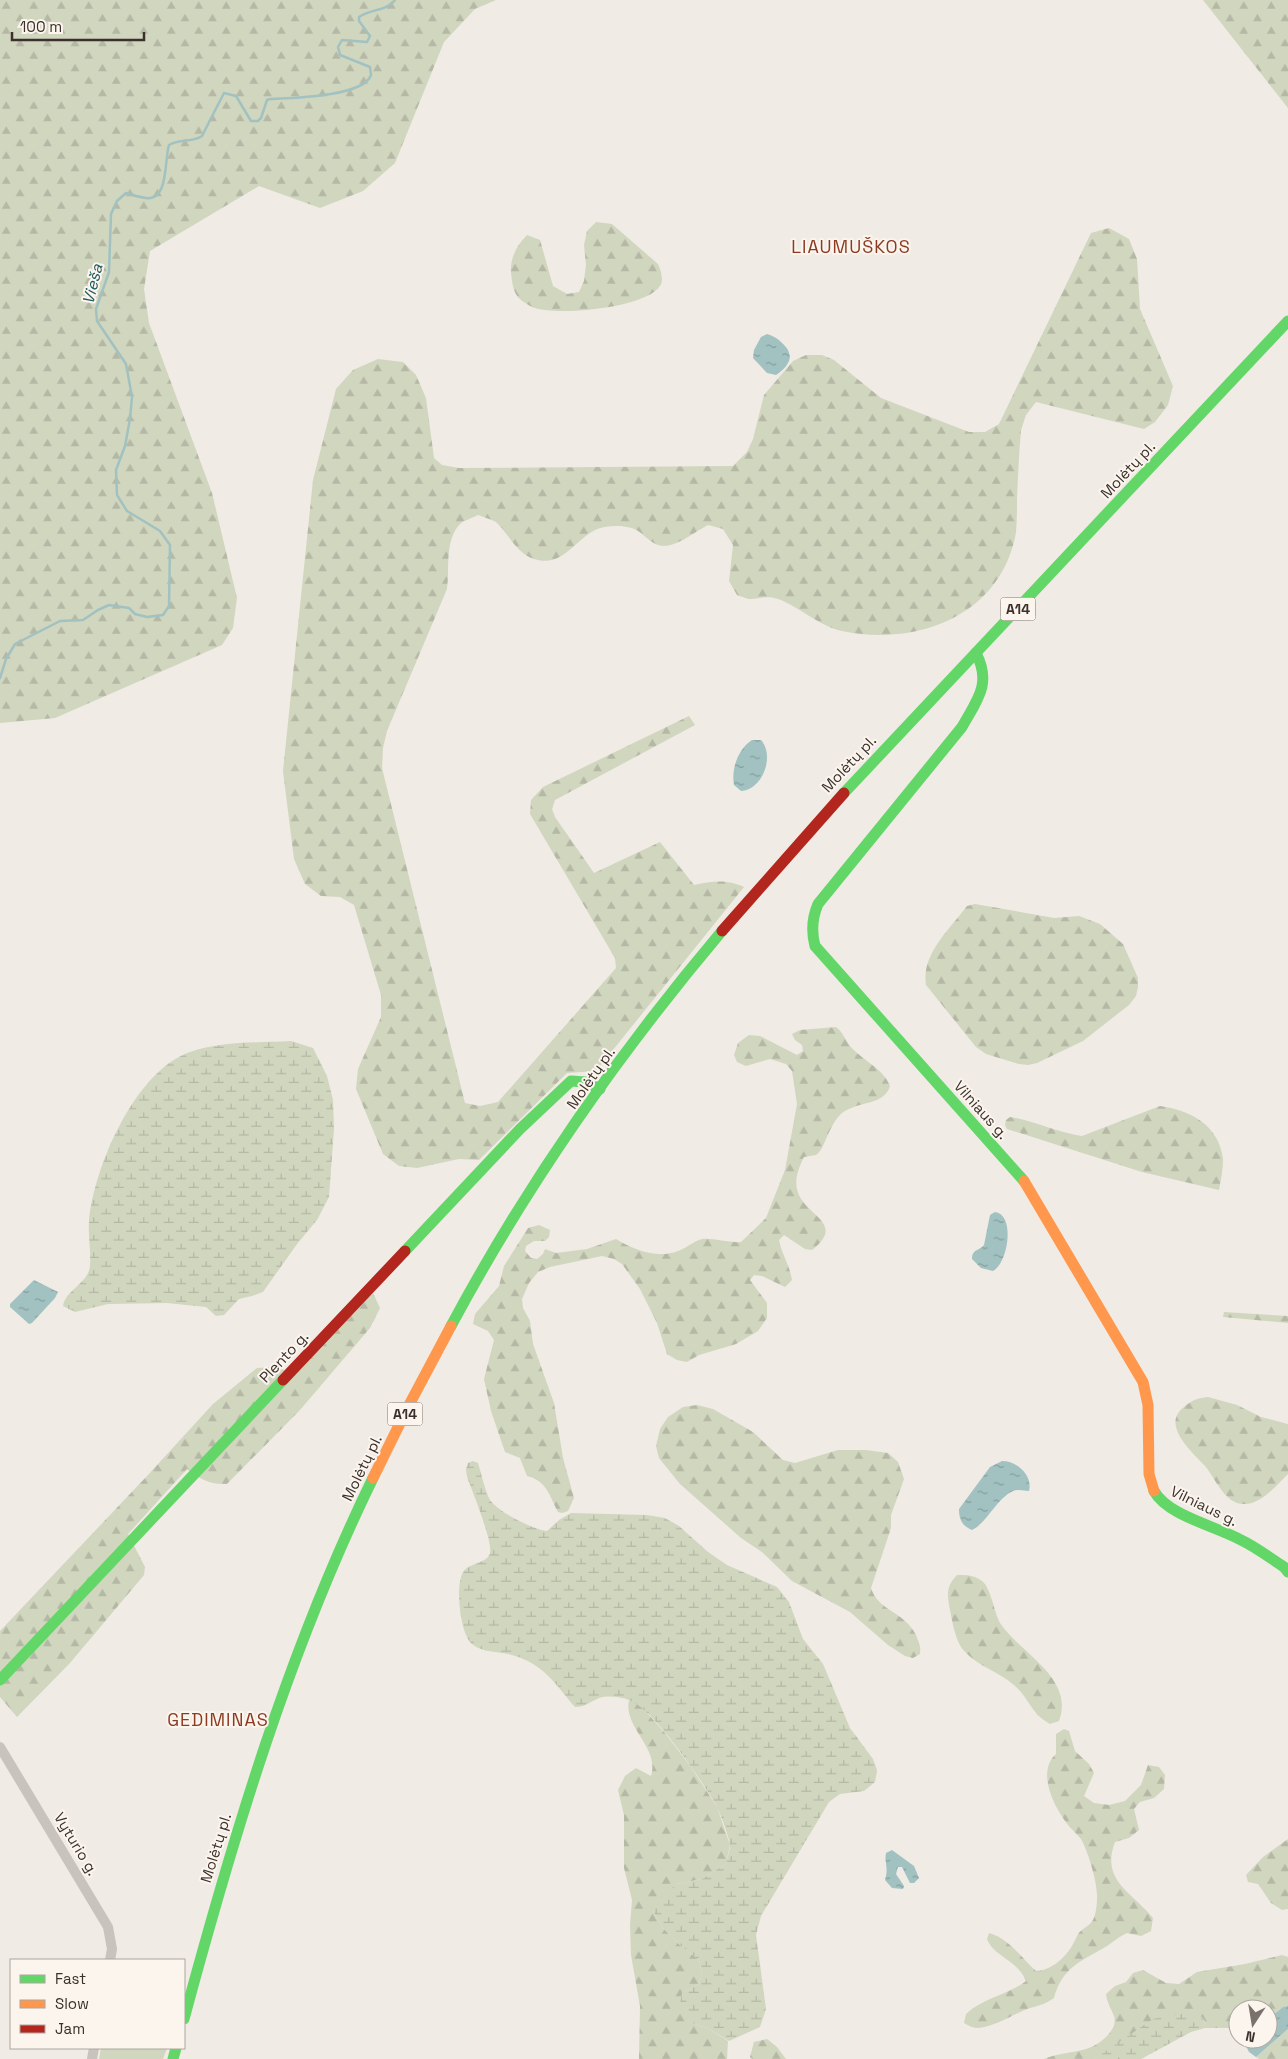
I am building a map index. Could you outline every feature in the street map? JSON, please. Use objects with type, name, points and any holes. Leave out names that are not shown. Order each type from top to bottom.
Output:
[{"type":"main road","name":"Molėtų pl.","points":[[185,2015],[230,1849],[266,1741],[299,1652],[370,1483],[451,1328],[500,1242],[600,1089],[670,994],[749,897],[856,779],[1288,321]]},
{"type":"main road","name":"Vilniaus g.","points":[[976,653],[984,670],[983,681],[977,700],[962,727],[818,904],[811,923],[811,934],[815,946],[1021,1176],[1143,1382],[1148,1406],[1148,1474],[1159,1501],[1168,1507],[1242,1540],[1284,1567],[1288,1572]]},
{"type":"main road","name":"Plento g.","points":[[0,1680],[520,1129],[571,1081],[581,1080],[591,1083],[600,1089]]},
{"type":"street","name":"Vyturio g.","points":[[0,1747],[108,1927],[112,1949],[110,1959]]},
{"type":"green space","points":[[0,0],[496,0],[475,9],[444,42],[395,163],[363,191],[320,208],[259,186],[150,251],[144,289],[149,323],[212,493],[237,598],[233,628],[222,645],[55,718],[0,723]]},
{"type":"green space","points":[[1203,0],[1288,0],[1288,108]]},
{"type":"green space","points":[[596,222],[612,224],[658,264],[662,278],[661,284],[652,294],[620,305],[562,311],[535,308],[526,304],[518,297],[512,284],[512,262],[517,247],[527,235],[540,240],[553,286],[567,294],[579,292],[584,281],[586,265],[584,245],[587,231]]},
{"type":"green space","points":[[1109,228],[1129,239],[1137,259],[1140,309],[1173,386],[1168,405],[1155,422],[1144,429],[1036,402],[1026,415],[1021,430],[1016,532],[1008,561],[993,585],[975,604],[952,619],[926,629],[899,634],[870,635],[834,629],[786,602],[774,598],[748,599],[737,595],[729,581],[733,545],[723,529],[708,525],[681,541],[664,546],[653,543],[638,531],[630,528],[620,526],[604,527],[592,532],[562,556],[554,560],[544,561],[527,556],[501,527],[492,520],[478,515],[460,524],[455,531],[450,547],[447,589],[387,731],[383,748],[382,768],[465,1103],[480,1106],[498,1102],[616,968],[615,958],[530,814],[531,800],[543,787],[689,716],[695,725],[555,800],[552,809],[555,817],[594,873],[660,842],[694,885],[719,882],[744,887],[596,1071],[567,1073],[479,1160],[459,1159],[417,1168],[399,1166],[383,1154],[356,1089],[358,1069],[381,1017],[381,995],[354,905],[340,897],[321,896],[305,884],[294,859],[283,771],[313,480],[336,389],[353,370],[378,359],[403,362],[416,375],[426,398],[434,458],[442,465],[459,468],[733,466],[747,452],[753,439],[764,395],[793,361],[806,355],[822,355],[834,360],[881,398],[969,432],[985,432],[999,424],[1091,233]]},
{"type":"green space","points":[[975,904],[1054,918],[1079,916],[1100,924],[1123,944],[1138,978],[1136,996],[1129,1005],[1083,1041],[1037,1063],[1019,1064],[986,1054],[976,1047],[926,985],[928,963],[932,952],[967,906]]},
{"type":"green space","points":[[836,1027],[855,1051],[883,1074],[890,1086],[887,1092],[877,1100],[856,1106],[842,1113],[833,1124],[819,1152],[816,1155],[804,1157],[797,1176],[797,1190],[804,1203],[822,1221],[825,1227],[825,1234],[812,1250],[805,1249],[784,1235],[779,1240],[792,1280],[785,1287],[762,1276],[754,1275],[750,1280],[767,1303],[767,1318],[758,1331],[736,1344],[699,1355],[687,1362],[677,1360],[667,1354],[657,1323],[640,1289],[622,1264],[614,1259],[602,1256],[550,1267],[538,1272],[529,1283],[522,1299],[523,1308],[530,1321],[533,1344],[554,1403],[563,1458],[574,1498],[568,1511],[558,1512],[550,1494],[543,1485],[534,1478],[527,1476],[520,1458],[505,1452],[491,1411],[484,1379],[494,1340],[488,1331],[473,1324],[475,1314],[499,1286],[504,1266],[528,1228],[539,1225],[550,1230],[549,1237],[545,1241],[534,1241],[526,1246],[525,1251],[531,1258],[537,1259],[543,1254],[545,1249],[556,1253],[587,1249],[616,1239],[630,1247],[654,1254],[678,1251],[702,1239],[741,1242],[766,1218],[785,1170],[797,1104],[792,1071],[786,1064],[770,1059],[746,1066],[737,1062],[734,1055],[738,1043],[749,1035],[760,1036],[797,1055],[803,1051],[802,1045],[795,1040],[792,1034],[800,1030]]},
{"type":"green space","points":[[291,1041],[313,1048],[327,1076],[333,1100],[334,1129],[329,1197],[317,1220],[297,1244],[263,1292],[239,1299],[224,1315],[216,1316],[206,1307],[167,1303],[108,1304],[75,1312],[63,1306],[68,1295],[85,1277],[90,1266],[89,1221],[99,1174],[121,1123],[135,1100],[152,1079],[170,1063],[202,1048],[240,1043]]},
{"type":"green space","points":[[1160,1106],[1182,1111],[1192,1116],[1209,1128],[1216,1137],[1223,1159],[1219,1190],[1142,1172],[1007,1129],[1005,1125],[1006,1120],[1010,1117],[1082,1136]]},
{"type":"green space","points":[[373,1293],[380,1308],[370,1328],[300,1410],[227,1484],[205,1481],[187,1469],[128,1534],[145,1567],[144,1575],[70,1663],[17,1717],[0,1697],[0,1631],[213,1404],[257,1368],[275,1367],[296,1374]]},
{"type":"green space","points":[[1224,1312],[1288,1316],[1288,1323],[1223,1317]]},
{"type":"green space","points":[[1208,1397],[1237,1405],[1261,1417],[1288,1424],[1288,1474],[1257,1501],[1245,1504],[1238,1503],[1226,1496],[1205,1466],[1181,1438],[1177,1430],[1175,1422],[1178,1414],[1184,1407],[1195,1400]]},
{"type":"green space","points":[[697,1405],[713,1409],[753,1432],[783,1460],[795,1463],[838,1450],[866,1450],[888,1453],[898,1462],[904,1479],[891,1515],[891,1528],[871,1588],[879,1602],[911,1627],[919,1642],[920,1654],[913,1658],[905,1656],[888,1645],[850,1612],[792,1581],[762,1552],[741,1538],[680,1484],[659,1458],[656,1446],[660,1429],[668,1417],[683,1407]]},
{"type":"green space","points":[[473,1461],[478,1463],[486,1492],[494,1505],[517,1520],[541,1530],[547,1531],[559,1520],[571,1513],[647,1515],[665,1518],[679,1526],[708,1552],[727,1565],[777,1587],[789,1602],[803,1639],[823,1664],[850,1728],[873,1759],[877,1770],[875,1782],[864,1791],[840,1794],[829,1802],[761,1916],[756,1935],[766,2009],[760,2027],[729,2041],[707,2028],[689,2022],[679,2009],[682,1993],[699,1984],[702,1973],[699,1960],[662,1927],[653,1911],[658,1899],[677,1884],[702,1879],[726,1864],[730,1845],[716,1805],[677,1747],[651,1717],[629,1700],[603,1697],[575,1707],[555,1683],[532,1663],[512,1655],[481,1649],[472,1644],[468,1639],[464,1630],[460,1609],[459,1587],[461,1578],[466,1569],[486,1559],[490,1553],[485,1528],[467,1477],[466,1469],[468,1463]]},
{"type":"green space","points":[[957,1575],[973,1576],[985,1584],[1000,1623],[1053,1679],[1059,1692],[1062,1706],[1059,1721],[1050,1724],[1038,1716],[1014,1685],[973,1659],[961,1647],[954,1629],[948,1595],[949,1587]]},
{"type":"green space","points":[[629,1700],[639,1704],[665,1733],[691,1767],[717,1807],[730,1845],[726,1864],[702,1879],[677,1884],[653,1911],[662,1927],[699,1960],[702,1973],[699,1984],[682,1993],[689,2022],[707,2028],[728,2041],[727,2059],[639,2059],[640,2006],[631,1955],[630,1925],[632,1900],[624,1868],[624,1815],[618,1790],[625,1776],[636,1768],[651,1776],[652,1766],[651,1756],[631,1720]]},
{"type":"green space","points":[[1064,1729],[1069,1731],[1075,1751],[1089,1764],[1094,1773],[1084,1796],[1094,1803],[1109,1805],[1125,1801],[1141,1785],[1148,1765],[1159,1767],[1165,1775],[1164,1789],[1154,1798],[1140,1802],[1134,1809],[1139,1830],[1129,1838],[1115,1842],[1112,1855],[1112,1867],[1115,1877],[1153,1918],[1151,1931],[1141,1936],[1127,1933],[1081,1961],[1062,1979],[1054,1998],[1048,2002],[986,2027],[973,2027],[964,2023],[966,2014],[980,2004],[1026,1981],[1018,1968],[990,1945],[987,1939],[989,1933],[1009,1944],[1036,1971],[1043,1970],[1061,1960],[1070,1949],[1078,1934],[1093,1920],[1095,1915],[1097,1892],[1084,1844],[1057,1809],[1047,1780],[1047,1770],[1050,1761],[1056,1754],[1056,1734]]},
{"type":"green space","points":[[1288,1839],[1288,1909],[1282,1910],[1271,1903],[1258,1884],[1248,1882],[1246,1875],[1263,1857]]},
{"type":"green space","points":[[1282,1955],[1288,1957],[1288,2006],[1278,2011],[1278,1999],[1228,1999],[1228,2028],[1205,2028],[1204,2018],[1110,2049],[1094,2059],[1044,2059],[1091,2047],[1106,2037],[1111,2032],[1115,2021],[1106,1994],[1115,1986],[1126,1982],[1133,1973],[1143,1970],[1166,1983],[1179,1984],[1197,1972],[1245,1964]]},
{"type":"green space","points":[[1193,2013],[1204,2018],[1205,2028],[1191,2032],[1141,2059],[1094,2059],[1153,2019]]},
{"type":"green space","points":[[1288,2029],[1288,2059],[1259,2059],[1256,2057],[1265,2049],[1278,2049],[1278,2038]]},
{"type":"green space","points":[[767,2039],[777,2047],[786,2059],[752,2059],[750,2057],[754,2042]]},
{"type":"green space","points":[[101,2049],[167,2049],[163,2059],[99,2059]]},
{"type":"water","points":[[767,334],[775,337],[789,351],[788,364],[776,375],[767,373],[753,358],[754,350],[761,337]]},
{"type":"water","points":[[752,740],[761,740],[765,746],[767,762],[761,778],[755,785],[741,791],[734,785],[735,766],[739,754]]},
{"type":"water","points":[[995,1212],[1002,1215],[1008,1230],[1003,1259],[993,1271],[981,1268],[972,1259],[972,1256],[974,1252],[984,1245],[990,1215]]},
{"type":"water","points":[[34,1280],[58,1292],[55,1298],[29,1324],[10,1307],[10,1304]]},
{"type":"water","points":[[1002,1461],[1013,1463],[1023,1470],[1029,1480],[1029,1491],[1015,1490],[1007,1495],[972,1530],[962,1522],[959,1509],[990,1467]]},
{"type":"water","points":[[892,1850],[914,1866],[919,1878],[914,1883],[910,1883],[902,1867],[898,1867],[896,1874],[904,1886],[903,1889],[892,1888],[885,1880],[887,1872],[886,1853]]},
{"type":"water","points":[[1288,2006],[1288,2029],[1278,2038],[1278,2011]]},
{"type":"water","points":[[1248,2049],[1265,2049],[1256,2057]]},
{"type":"waterway","name":"Vieša","points":[[0,678],[6,659],[15,644],[60,621],[83,620],[109,605],[129,608],[135,614],[147,617],[163,615],[169,606],[170,545],[160,531],[127,511],[117,495],[116,470],[125,446],[132,397],[126,364],[97,321],[96,309],[109,272],[111,214],[117,201],[126,193],[146,198],[153,197],[159,193],[164,179],[169,145],[202,136],[224,93],[236,96],[251,121],[258,121],[261,118],[267,100],[325,95],[355,88],[365,82],[371,75],[370,67],[340,55],[338,47],[342,40],[367,42],[370,36],[359,21],[359,17],[388,6],[395,0]]},
{"type":"traffic: fast","points":[[844,793],[1288,321]]},
{"type":"traffic: fast","points":[[976,653],[981,664],[983,683],[973,708],[962,727],[818,904],[813,919],[813,935],[815,946],[1024,1181]]},
{"type":"traffic: fast","points":[[451,1326],[510,1222],[576,1122],[647,1024],[722,931]]},
{"type":"traffic: fast","points":[[405,1251],[520,1129],[571,1081],[586,1082],[600,1089]]},
{"type":"traffic: fast","points":[[0,1680],[283,1380]]},
{"type":"traffic: fast","points":[[185,2015],[244,1812],[289,1676],[315,1609],[373,1478]]},
{"type":"traffic: fast","points":[[1154,1491],[1161,1500],[1181,1514],[1247,1543],[1284,1567],[1288,1572]]},
{"type":"traffic: fast","points":[[173,2059],[176,2049]]},
{"type":"traffic: slow","points":[[1024,1181],[1143,1382],[1148,1405],[1149,1474],[1154,1491]]},
{"type":"traffic: slow","points":[[373,1478],[451,1326]]},
{"type":"traffic: jam","points":[[722,931],[844,793]]},
{"type":"traffic: jam","points":[[283,1380],[405,1251]]},
{"type":"district","name":"LIAUMUŠKOS","points":[[851,247]]},
{"type":"district","name":"GEDIMINAS","points":[[218,1720]]}]
